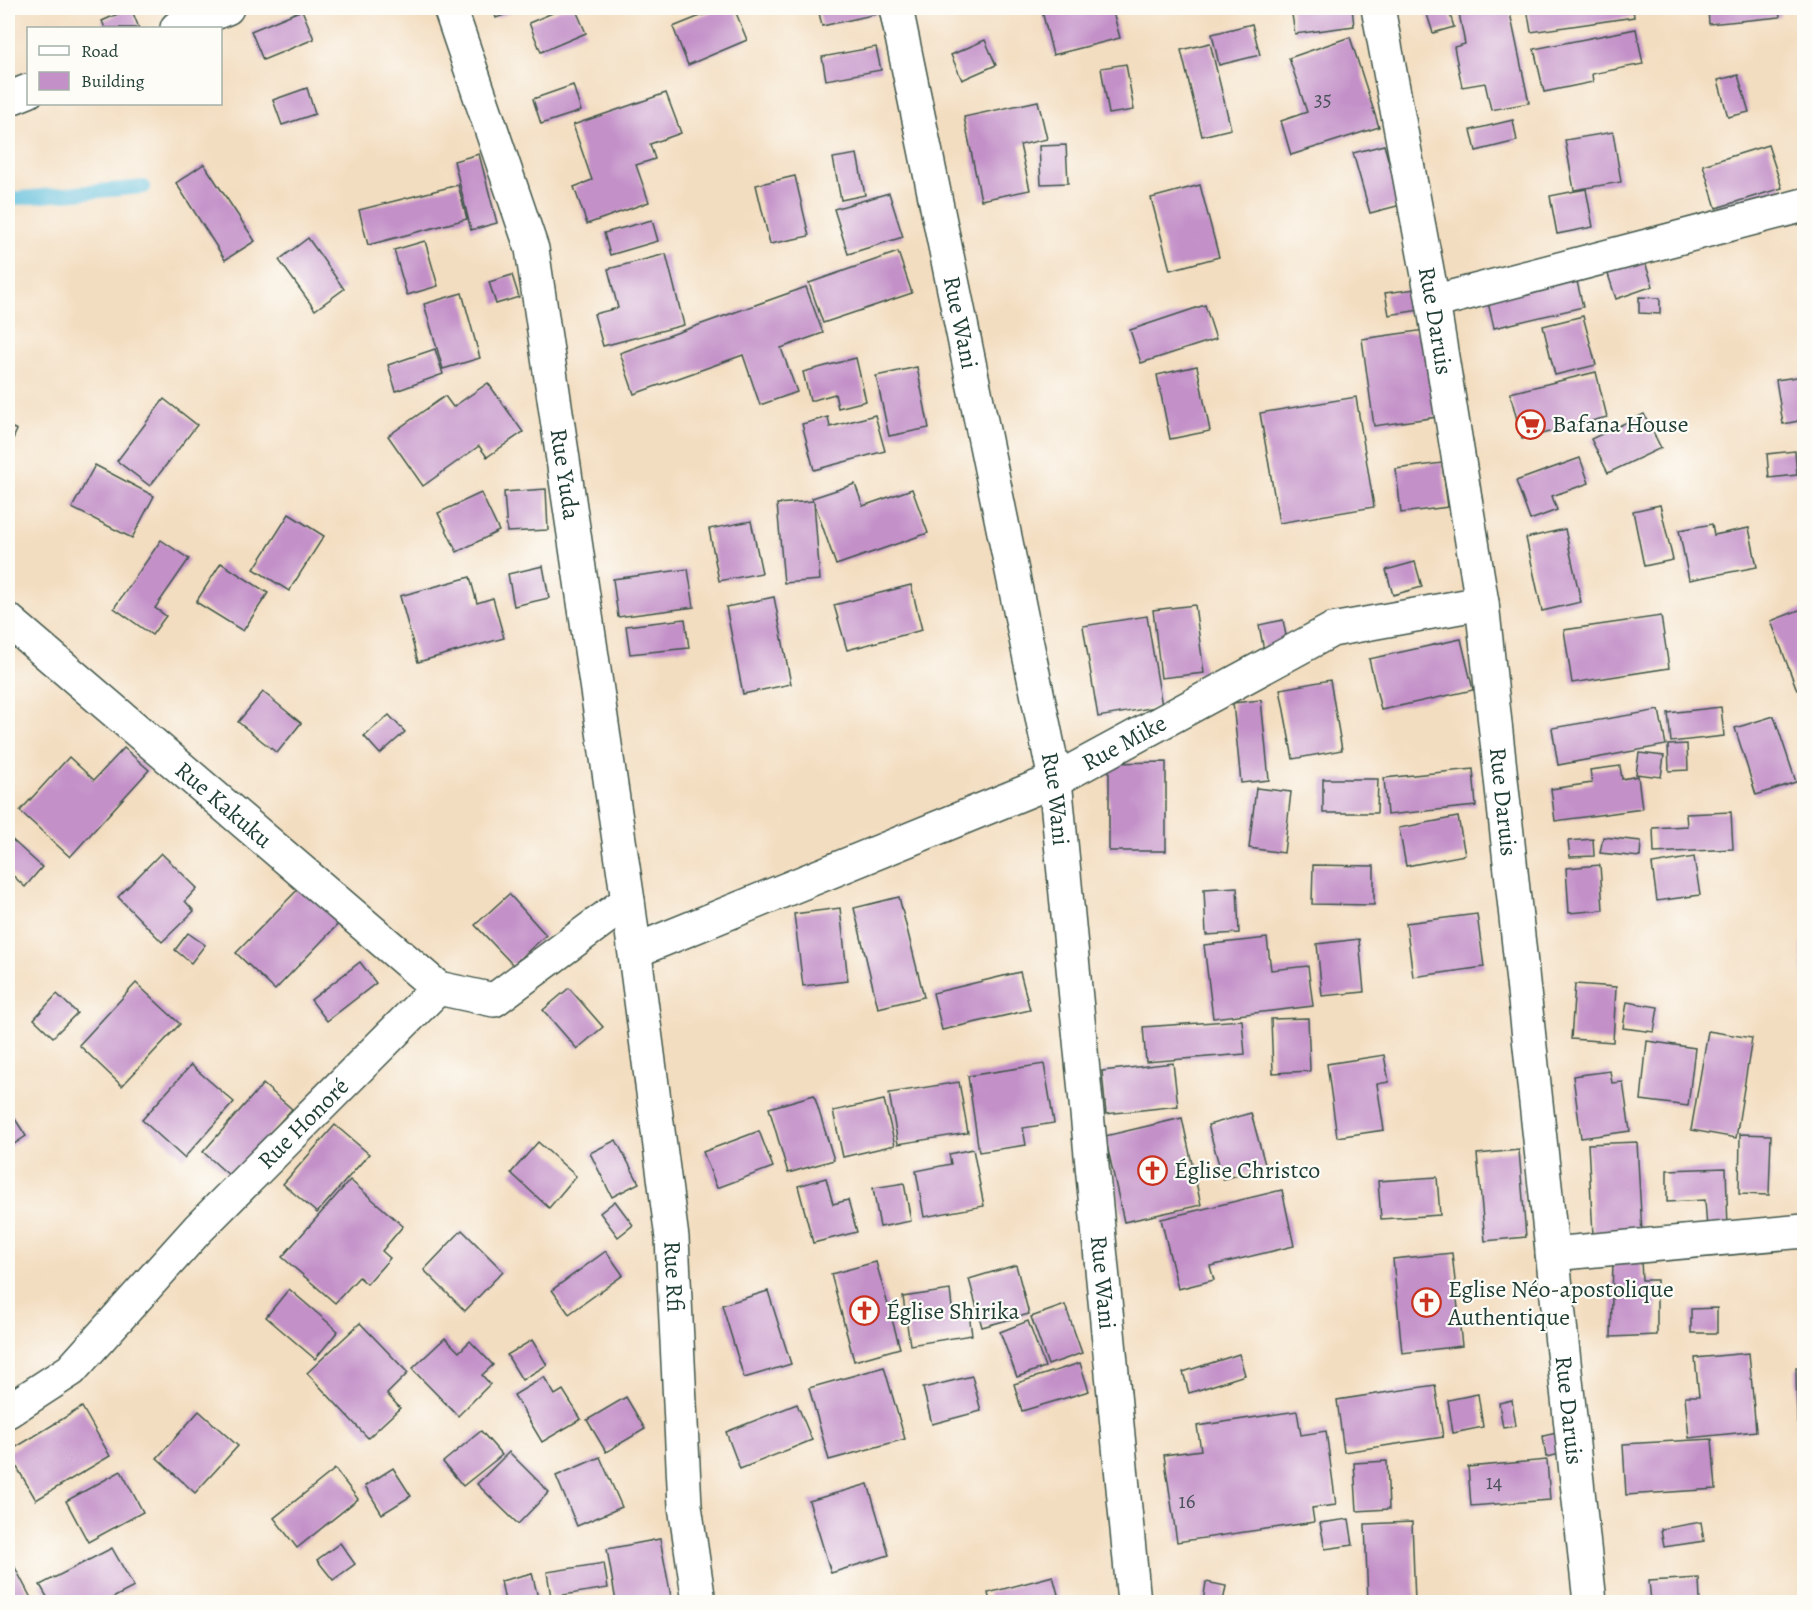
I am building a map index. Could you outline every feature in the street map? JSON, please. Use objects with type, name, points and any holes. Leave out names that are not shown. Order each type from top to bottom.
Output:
[{"type":"street","points":[[179,27],[226,8]]},
{"type":"street","name":"Rue Yuda","points":[[450,8],[532,249],[634,951]]},
{"type":"street","name":"Rue Wani","points":[[896,8],[1055,780],[1134,1602]]},
{"type":"street","name":"Rue Daruis","points":[[1378,8],[1433,302],[1482,603],[1590,1602]]},
{"type":"street","points":[[8,99],[27,91]]},
{"type":"street","points":[[1433,302],[1804,204]]},
{"type":"street","name":"Rue Mike","points":[[634,951],[1055,780],[1332,630],[1482,603]]},
{"type":"street","name":"Rue Kakuku","points":[[8,620],[438,988]]},
{"type":"street","points":[[438,988],[494,1000],[628,901]]},
{"type":"street","name":"Rue Rfi","points":[[634,951],[672,1238],[685,1506],[699,1602]]},
{"type":"street","name":"Rue Honoré","points":[[8,1411],[71,1370],[198,1229],[438,988]]},
{"type":"street","points":[[1552,1254],[1804,1231]]},
{"type":"building","points":[[131,8],[139,27],[105,27],[102,21]]},
{"type":"building","points":[[493,8],[522,8],[496,18]]},
{"type":"building","points":[[564,8],[575,8],[586,33],[541,52],[529,23]]},
{"type":"building","points":[[720,8],[734,8],[747,40],[688,65],[673,27]]},
{"type":"building","points":[[818,8],[876,8],[877,14],[822,26]]},
{"type":"building","points":[[1057,8],[1112,8],[1120,38],[1053,55],[1042,11]]},
{"type":"building","points":[[1291,8],[1352,8],[1354,26],[1295,34]]},
{"type":"building","points":[[1425,8],[1448,8],[1454,27],[1433,33]]},
{"type":"building","points":[[1458,8],[1509,8],[1529,103],[1491,110],[1485,83],[1462,87],[1454,47],[1465,44]]},
{"type":"building","points":[[1527,8],[1633,8],[1634,17],[1531,32]]},
{"type":"building","points":[[1708,8],[1779,8],[1780,17],[1709,24]]},
{"type":"building","points":[[302,10],[314,39],[263,60],[251,31]]},
{"type":"building","points":[[1252,24],[1260,55],[1219,65],[1212,34]]},
{"type":"building","points":[[1636,29],[1643,64],[1592,74],[1593,82],[1544,92],[1534,49]]},
{"type":"building","points":[[1350,37],[1379,127],[1291,155],[1281,121],[1307,112],[1289,58]]},
{"type":"building","points":[[985,40],[996,65],[962,80],[951,55]]},
{"type":"building","points":[[1210,43],[1231,129],[1202,136],[1181,50]]},
{"type":"building","points":[[876,47],[881,70],[826,80],[822,57]]},
{"type":"building","points":[[1126,64],[1134,110],[1109,114],[1101,68]]},
{"type":"building","points":[[1738,75],[1749,112],[1728,117],[1718,80]]},
{"type":"building","points":[[573,85],[581,111],[541,124],[533,99]]},
{"type":"building","points":[[307,88],[315,114],[282,125],[273,100]]},
{"type":"building","points":[[666,93],[681,133],[650,144],[655,159],[636,165],[649,202],[587,224],[574,187],[592,180],[573,125]]},
{"type":"building","points":[[1038,101],[1047,139],[1020,145],[1030,190],[981,200],[964,117]]},
{"type":"building","points":[[1513,120],[1517,141],[1476,151],[1471,130]]},
{"type":"building","points":[[1613,132],[1621,182],[1574,190],[1565,140]]},
{"type":"building","points":[[1066,145],[1068,183],[1041,184],[1039,146]]},
{"type":"building","points":[[1384,145],[1401,205],[1370,213],[1353,153]]},
{"type":"building","points":[[1768,145],[1782,188],[1716,208],[1703,165]]},
{"type":"building","points":[[479,154],[497,223],[471,230],[454,161]]},
{"type":"building","points":[[857,154],[865,195],[841,200],[833,158]]},
{"type":"building","points":[[204,164],[255,241],[225,260],[176,183]]},
{"type":"building","points":[[795,176],[809,236],[770,244],[756,185]]},
{"type":"building","points":[[458,185],[467,219],[368,245],[359,210]]},
{"type":"building","points":[[1200,185],[1219,257],[1170,270],[1151,198]]},
{"type":"building","points":[[1586,189],[1593,227],[1557,234],[1550,196]]},
{"type":"building","points":[[889,193],[903,237],[848,254],[834,209]]},
{"type":"building","points":[[652,220],[658,241],[610,255],[604,233]]},
{"type":"building","points":[[308,238],[344,289],[315,310],[279,260]]},
{"type":"building","points":[[425,241],[438,286],[407,295],[394,250]]},
{"type":"building","points":[[898,252],[912,293],[823,323],[809,283]]},
{"type":"building","points":[[666,254],[684,325],[603,346],[594,314],[618,308],[608,269]]},
{"type":"building","points":[[1642,254],[1653,286],[1616,299],[1606,268]]},
{"type":"building","points":[[1575,273],[1583,307],[1494,328],[1486,294]]},
{"type":"building","points":[[512,275],[519,297],[496,304],[489,282]]},
{"type":"building","points":[[806,287],[823,333],[781,348],[797,392],[760,405],[743,355],[634,394],[620,353]]},
{"type":"building","points":[[1416,289],[1420,310],[1389,315],[1385,293]]},
{"type":"building","points":[[462,293],[480,358],[443,369],[424,304]]},
{"type":"building","points":[[1639,297],[1660,298],[1660,314],[1639,313]]},
{"type":"building","points":[[1205,305],[1216,339],[1141,363],[1130,330]]},
{"type":"building","points":[[1583,316],[1596,365],[1555,375],[1543,326]]},
{"type":"building","points":[[1425,330],[1437,417],[1374,426],[1362,339]]},
{"type":"building","points":[[435,349],[443,374],[396,391],[388,365]]},
{"type":"building","points":[[856,358],[866,401],[838,408],[835,394],[810,401],[803,372]]},
{"type":"building","points":[[1197,366],[1210,431],[1170,439],[1157,375]]},
{"type":"building","points":[[917,367],[929,428],[889,436],[876,376]]},
{"type":"building","points":[[1596,372],[1607,417],[1522,439],[1510,393]]},
{"type":"building","points":[[1804,376],[1804,420],[1783,424],[1776,380]]},
{"type":"building","points":[[488,383],[523,432],[487,457],[479,446],[423,486],[388,436],[445,396],[453,407]]},
{"type":"building","points":[[1356,397],[1374,507],[1279,523],[1260,413]]},
{"type":"building","points":[[164,399],[197,425],[150,486],[117,461]]},
{"type":"building","points":[[1644,414],[1661,448],[1608,473],[1591,439]]},
{"type":"building","points":[[875,415],[885,451],[814,470],[802,424],[828,417],[830,427]]},
{"type":"building","points":[[8,426],[17,430],[8,450]]},
{"type":"building","points":[[1795,451],[1797,475],[1769,478],[1767,454]]},
{"type":"building","points":[[1580,458],[1589,483],[1552,496],[1557,510],[1530,520],[1516,481]]},
{"type":"building","points":[[1442,463],[1448,507],[1401,513],[1396,469]]},
{"type":"building","points":[[95,465],[154,496],[132,538],[72,508]]},
{"type":"building","points":[[855,484],[863,506],[912,489],[928,533],[836,565],[814,502],[820,580],[784,583],[777,504],[813,501],[812,498]]},
{"type":"building","points":[[546,489],[548,530],[507,532],[504,492]]},
{"type":"building","points":[[481,493],[499,531],[457,552],[438,513]]},
{"type":"building","points":[[1660,505],[1673,560],[1644,566],[1633,511]]},
{"type":"building","points":[[289,514],[324,536],[289,591],[254,569]]},
{"type":"building","points":[[751,521],[762,573],[719,581],[709,529]]},
{"type":"building","points":[[1712,524],[1714,535],[1749,528],[1757,567],[1689,580],[1679,530]]},
{"type":"building","points":[[1565,529],[1581,602],[1542,611],[1526,538]]},
{"type":"building","points":[[161,540],[189,559],[155,608],[166,616],[152,635],[114,608]]},
{"type":"building","points":[[1415,562],[1422,587],[1393,595],[1386,570]]},
{"type":"building","points":[[221,563],[268,593],[243,631],[196,602]]},
{"type":"building","points":[[543,566],[549,598],[514,606],[508,574]]},
{"type":"building","points":[[688,569],[694,607],[618,617],[613,579]]},
{"type":"building","points":[[470,577],[477,603],[493,598],[504,638],[418,662],[400,596]]},
{"type":"building","points":[[911,585],[922,630],[847,650],[834,605]]},
{"type":"building","points":[[774,597],[791,684],[743,694],[726,607]]},
{"type":"building","points":[[1195,605],[1204,673],[1161,678],[1153,610]]},
{"type":"building","points":[[1804,608],[1804,688],[1797,690],[1771,621]]},
{"type":"building","points":[[1147,616],[1162,706],[1098,717],[1083,626]]},
{"type":"building","points":[[1661,616],[1669,668],[1572,683],[1564,630]]},
{"type":"building","points":[[685,619],[689,648],[630,654],[626,626]]},
{"type":"building","points":[[1283,620],[1288,646],[1264,651],[1259,625]]},
{"type":"building","points":[[1461,639],[1473,690],[1381,710],[1369,659]]},
{"type":"building","points":[[1330,680],[1342,750],[1293,759],[1280,689]]},
{"type":"building","points":[[263,692],[301,723],[277,753],[238,722]]},
{"type":"building","points":[[1261,700],[1269,780],[1241,783],[1233,703]]},
{"type":"building","points":[[1721,707],[1724,736],[1671,742],[1668,713]]},
{"type":"building","points":[[1659,710],[1666,745],[1558,765],[1552,728]]},
{"type":"building","points":[[389,715],[405,732],[380,754],[364,736]]},
{"type":"building","points":[[1774,716],[1796,782],[1756,795],[1735,728]]},
{"type":"building","points":[[1687,744],[1688,770],[1669,771],[1668,745]]},
{"type":"building","points":[[124,748],[149,770],[70,857],[20,811],[69,757],[94,780]]},
{"type":"building","points":[[1639,753],[1664,756],[1661,777],[1636,774]]},
{"type":"building","points":[[1166,762],[1166,851],[1109,851],[1109,763]]},
{"type":"building","points":[[1620,766],[1622,779],[1638,776],[1642,809],[1555,821],[1551,789],[1592,783],[1590,770]]},
{"type":"building","points":[[1473,769],[1476,806],[1387,815],[1384,778]]},
{"type":"building","points":[[1323,779],[1378,779],[1377,813],[1323,813]]},
{"type":"building","points":[[1256,788],[1291,792],[1284,853],[1249,848]]},
{"type":"building","points":[[1731,812],[1733,849],[1654,853],[1653,828],[1687,826],[1686,814]]},
{"type":"building","points":[[1458,817],[1465,855],[1406,866],[1399,828]]},
{"type":"building","points":[[8,836],[42,867],[25,887],[8,871]]},
{"type":"building","points":[[1603,837],[1641,841],[1640,857],[1600,853]]},
{"type":"building","points":[[1593,839],[1594,856],[1570,857],[1568,841]]},
{"type":"building","points":[[161,853],[197,888],[185,901],[194,911],[162,942],[118,897]]},
{"type":"building","points":[[1694,857],[1700,895],[1657,901],[1652,864]]},
{"type":"building","points":[[1313,865],[1374,866],[1374,905],[1312,904]]},
{"type":"building","points":[[1600,865],[1603,910],[1569,913],[1566,868]]},
{"type":"building","points":[[305,882],[343,919],[275,990],[236,953]]},
{"type":"building","points":[[1237,887],[1239,933],[1206,935],[1204,889]]},
{"type":"building","points":[[509,894],[546,935],[513,965],[475,925]]},
{"type":"building","points":[[899,897],[924,997],[878,1008],[854,908]]},
{"type":"building","points":[[840,908],[848,981],[803,986],[794,914]]},
{"type":"building","points":[[1477,914],[1484,967],[1413,977],[1406,923]]},
{"type":"building","points":[[188,933],[205,945],[191,963],[175,950]]},
{"type":"building","points":[[1267,938],[1271,970],[1308,966],[1313,1006],[1213,1018],[1204,945]]},
{"type":"building","points":[[1359,939],[1364,992],[1322,996],[1317,944]]},
{"type":"building","points":[[1804,943],[1804,975],[1803,975],[1801,944]]},
{"type":"building","points":[[360,962],[376,983],[327,1021],[311,1000]]},
{"type":"building","points":[[1020,972],[1030,1010],[942,1030],[933,993]]},
{"type":"building","points":[[136,983],[180,1024],[122,1086],[79,1045]]},
{"type":"building","points":[[1575,984],[1616,987],[1613,1042],[1571,1039]]},
{"type":"building","points":[[569,988],[603,1027],[577,1049],[543,1010]]},
{"type":"building","points":[[57,994],[77,1013],[53,1037],[34,1019]]},
{"type":"building","points":[[1627,1002],[1658,1007],[1654,1032],[1623,1028]]},
{"type":"building","points":[[1308,1018],[1310,1071],[1273,1073],[1271,1019]]},
{"type":"building","points":[[1242,1020],[1245,1054],[1146,1062],[1143,1027]]},
{"type":"building","points":[[1708,1031],[1752,1038],[1736,1138],[1691,1130]]},
{"type":"building","points":[[1647,1041],[1695,1048],[1688,1106],[1641,1100]]},
{"type":"building","points":[[1384,1055],[1389,1082],[1377,1084],[1384,1130],[1337,1137],[1327,1064]]},
{"type":"building","points":[[1173,1063],[1178,1106],[1106,1114],[1102,1071]]},
{"type":"building","points":[[1044,1064],[1054,1123],[1023,1128],[1026,1145],[979,1152],[968,1076]]},
{"type":"building","points":[[191,1065],[234,1102],[184,1158],[142,1120]]},
{"type":"building","points":[[1610,1071],[1612,1083],[1623,1082],[1630,1131],[1581,1138],[1573,1076]]},
{"type":"building","points":[[959,1082],[968,1133],[898,1144],[889,1093]]},
{"type":"building","points":[[263,1084],[292,1109],[231,1177],[203,1152]]},
{"type":"building","points":[[814,1095],[834,1160],[788,1173],[769,1108]]},
{"type":"building","points":[[884,1100],[895,1145],[843,1157],[833,1111]]},
{"type":"building","points":[[8,1108],[26,1136],[8,1148]]},
{"type":"building","points":[[1251,1113],[1266,1168],[1223,1179],[1208,1125]]},
{"type":"building","name":"Église Christco","points":[[1182,1118],[1201,1205],[1124,1222],[1105,1136]]},
{"type":"building","points":[[335,1125],[369,1154],[317,1213],[283,1184]]},
{"type":"building","points":[[759,1131],[773,1167],[717,1188],[703,1152]]},
{"type":"building","points":[[1740,1134],[1771,1135],[1769,1195],[1739,1194]]},
{"type":"building","points":[[616,1140],[639,1183],[612,1197],[590,1153]]},
{"type":"building","points":[[538,1142],[576,1176],[549,1208],[511,1173]]},
{"type":"building","points":[[1637,1142],[1642,1233],[1593,1235],[1588,1144]]},
{"type":"building","points":[[973,1149],[984,1206],[924,1217],[916,1171],[951,1164],[949,1154]]},
{"type":"building","points":[[1519,1150],[1526,1237],[1485,1241],[1477,1154]]},
{"type":"building","points":[[1726,1168],[1728,1229],[1707,1229],[1705,1200],[1667,1202],[1667,1170]]},
{"type":"building","points":[[1437,1177],[1440,1215],[1381,1219],[1378,1181]]},
{"type":"building","points":[[826,1178],[833,1204],[848,1200],[857,1232],[813,1243],[798,1186]]},
{"type":"building","points":[[350,1180],[403,1226],[382,1251],[390,1258],[367,1284],[359,1277],[335,1303],[282,1257]]},
{"type":"building","points":[[904,1183],[911,1221],[880,1227],[873,1188]]},
{"type":"building","points":[[1282,1190],[1294,1246],[1210,1266],[1214,1280],[1178,1289],[1161,1219]]},
{"type":"building","points":[[615,1201],[633,1225],[618,1237],[600,1213]]},
{"type":"building","points":[[462,1230],[503,1271],[465,1311],[424,1270]]},
{"type":"building","points":[[606,1251],[623,1275],[569,1314],[552,1290]]},
{"type":"building","name":"Eglise Néo-apostolique Authentique","points":[[1452,1253],[1462,1346],[1402,1353],[1393,1259]]},
{"type":"building","points":[[1613,1260],[1641,1260],[1642,1280],[1657,1280],[1657,1335],[1611,1337]]},
{"type":"building","name":"Église Shirika","points":[[876,1262],[900,1348],[854,1361],[831,1274]]},
{"type":"building","points":[[1016,1265],[1029,1314],[982,1327],[969,1279]]},
{"type":"building","points":[[289,1289],[338,1331],[315,1359],[266,1317]]},
{"type":"building","points":[[950,1290],[953,1316],[969,1314],[972,1335],[910,1345],[903,1297]]},
{"type":"building","points":[[768,1291],[791,1364],[744,1378],[722,1305]]},
{"type":"building","points":[[1065,1305],[1082,1353],[1048,1365],[1031,1317]]},
{"type":"building","points":[[1717,1308],[1717,1333],[1691,1333],[1691,1309]]},
{"type":"building","points":[[1028,1321],[1045,1367],[1017,1377],[1000,1332]]},
{"type":"building","points":[[360,1323],[408,1373],[387,1394],[400,1408],[368,1438],[307,1373]]},
{"type":"building","points":[[445,1338],[459,1352],[470,1341],[493,1365],[482,1375],[490,1384],[458,1416],[412,1369]]},
{"type":"building","points":[[532,1340],[547,1365],[522,1380],[507,1355]]},
{"type":"building","points":[[1749,1353],[1756,1431],[1689,1438],[1685,1396],[1699,1396],[1695,1358]]},
{"type":"building","points":[[1239,1354],[1245,1375],[1189,1393],[1183,1372]]},
{"type":"building","points":[[1080,1363],[1089,1391],[1022,1411],[1014,1384]]},
{"type":"building","points":[[884,1367],[905,1439],[829,1460],[809,1388]]},
{"type":"building","points":[[1796,1368],[1804,1368],[1804,1423],[1797,1423]]},
{"type":"building","points":[[972,1376],[981,1411],[932,1424],[923,1388]]},
{"type":"building","points":[[544,1377],[555,1395],[563,1390],[581,1419],[542,1442],[514,1395]]},
{"type":"building","points":[[1435,1385],[1443,1437],[1344,1452],[1337,1400]]},
{"type":"building","points":[[1478,1394],[1483,1427],[1453,1433],[1448,1400]]},
{"type":"building","points":[[626,1397],[645,1429],[606,1452],[587,1420]]},
{"type":"building","points":[[1512,1400],[1516,1426],[1503,1428],[1499,1403]]},
{"type":"building","points":[[797,1404],[812,1440],[740,1469],[726,1432]]},
{"type":"building","points":[[82,1407],[110,1456],[36,1500],[8,1452]]},
{"type":"building","points":[[199,1411],[238,1446],[195,1493],[157,1458]]},
{"type":"building","points":[[1297,1411],[1301,1435],[1326,1431],[1336,1505],[1312,1508],[1314,1522],[1177,1542],[1164,1455],[1201,1450],[1197,1426]]},
{"type":"building","points":[[481,1431],[502,1455],[463,1486],[443,1462]]},
{"type":"building","points":[[1557,1433],[1561,1454],[1546,1457],[1543,1436]]},
{"type":"building","points":[[1712,1439],[1716,1489],[1626,1495],[1623,1444]]},
{"type":"building","points":[[509,1452],[549,1492],[518,1524],[477,1484]]},
{"type":"building","points":[[600,1457],[622,1507],[577,1526],[556,1476]]},
{"type":"building","points":[[1547,1460],[1550,1500],[1471,1506],[1468,1467]]},
{"type":"building","points":[[1387,1461],[1389,1509],[1357,1511],[1354,1463]]},
{"type":"building","points":[[393,1468],[411,1496],[382,1514],[365,1486]]},
{"type":"building","points":[[335,1469],[358,1499],[297,1548],[274,1518]]},
{"type":"building","points":[[121,1471],[143,1512],[88,1542],[66,1501]]},
{"type":"building","points":[[868,1484],[889,1555],[831,1573],[809,1501]]},
{"type":"building","points":[[1349,1519],[1353,1545],[1325,1549],[1320,1523]]},
{"type":"building","points":[[1412,1522],[1415,1602],[1368,1602],[1365,1524]]},
{"type":"building","points":[[1701,1522],[1704,1541],[1664,1547],[1661,1529]]},
{"type":"building","points":[[660,1539],[672,1602],[616,1602],[607,1549]]},
{"type":"building","points":[[340,1543],[355,1564],[333,1580],[317,1560]]},
{"type":"building","points":[[112,1548],[134,1587],[105,1602],[50,1602],[40,1585]]},
{"type":"building","points":[[8,1554],[33,1602],[8,1602]]},
{"type":"building","points":[[604,1563],[608,1588],[551,1597],[547,1572]]},
{"type":"building","points":[[532,1573],[539,1602],[505,1602],[501,1581]]},
{"type":"building","points":[[1053,1576],[1060,1602],[990,1602],[988,1593]]},
{"type":"building","points":[[1699,1578],[1700,1602],[1651,1602],[1649,1581]]},
{"type":"building","points":[[1206,1582],[1226,1586],[1223,1602],[1203,1602]]},
{"type":"waterway","points":[[8,199],[144,187]]},
{"type":"place","name":"Bafana House","points":[[1531,424]]},
{"type":"place","name":"Église Christco","points":[[1153,1170]]},
{"type":"place","name":"Eglise Néo-apostolique Authentique","points":[[1427,1303]]},
{"type":"place","name":"Église Shirika","points":[[865,1311]]}]
